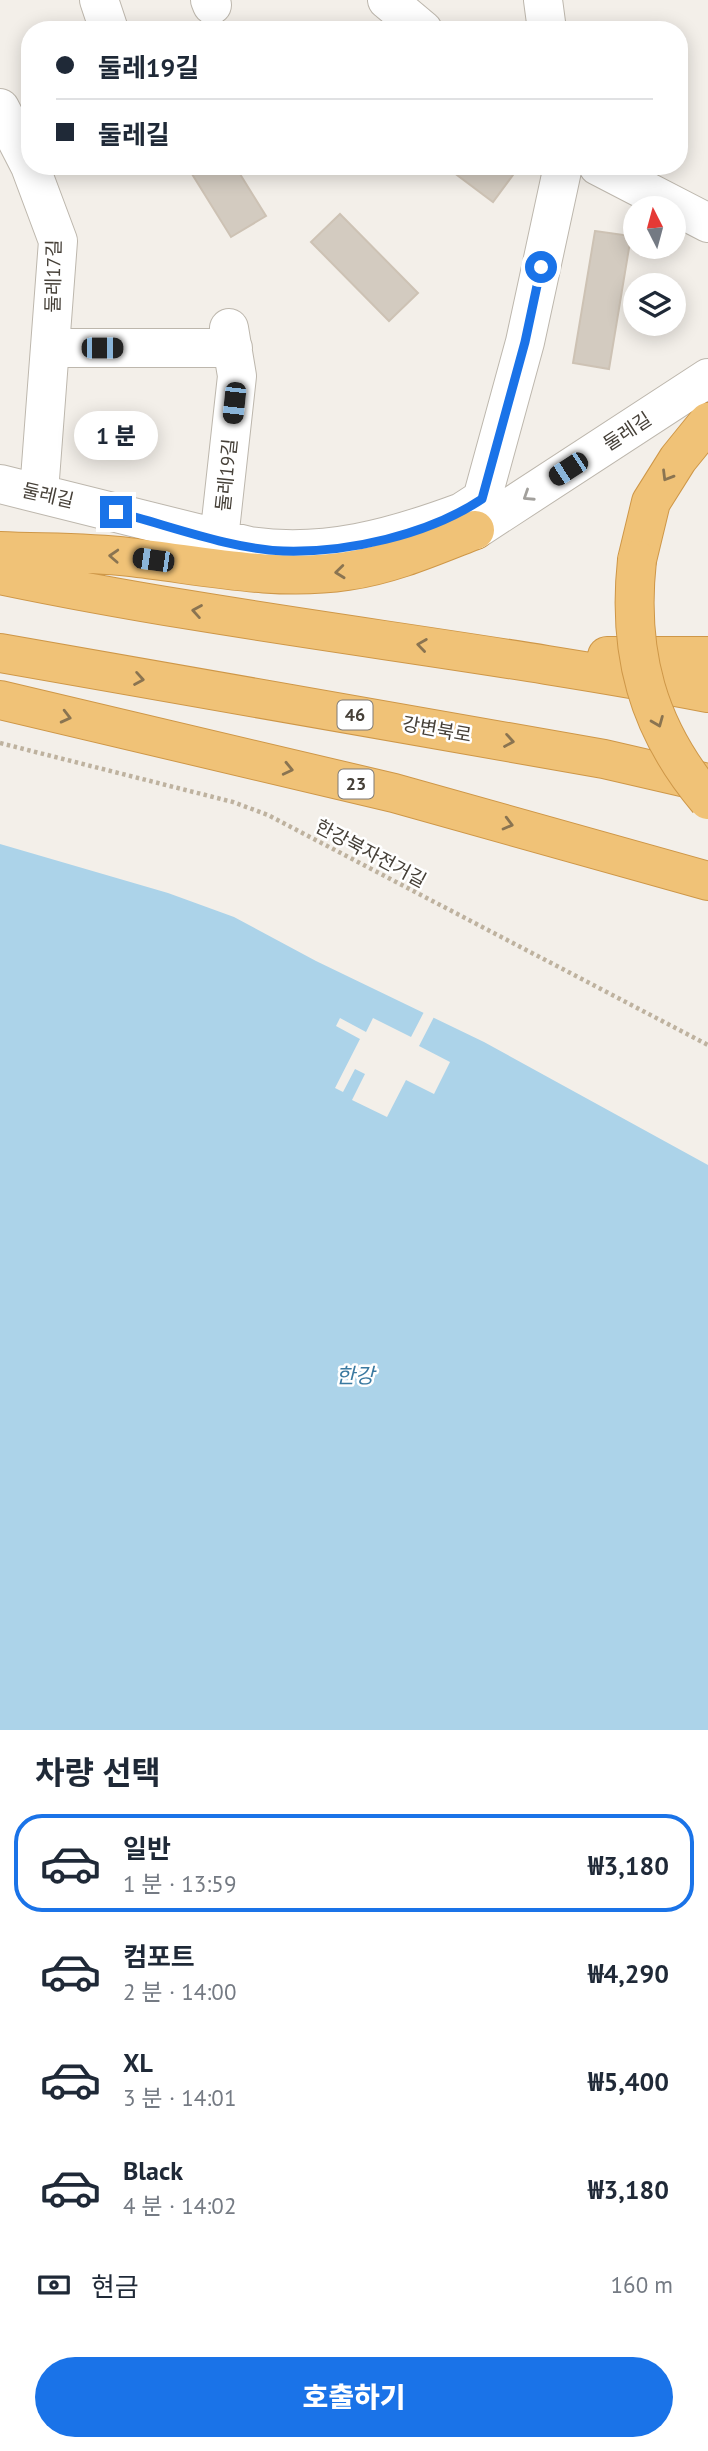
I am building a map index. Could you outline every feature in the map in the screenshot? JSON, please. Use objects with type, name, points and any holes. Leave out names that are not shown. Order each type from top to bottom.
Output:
[{"type":"highway","points":[[708,422],[678,459],[651,502],[636,560],[633,598],[635,640],[645,688],[661,730],[692,780],[708,800]]},
{"type":"highway","points":[[0,551],[126,556],[232,571],[296,575],[348,571],[393,561],[469,521]]},
{"type":"highway","points":[[0,575],[232,618],[489,655],[708,693]]},
{"type":"highway","name":"강변북로","points":[[0,653],[591,756],[708,783]]},
{"type":"highway","points":[[489,655],[708,656]]},
{"type":"highway","name":"23","points":[[0,700],[394,793],[708,881]]},
{"type":"street","points":[[99,0],[106,21]]},
{"type":"street","points":[[387,0],[412,21]]},
{"type":"street","points":[[543,0],[546,21]]},
{"type":"street","points":[[0,108],[21,99]]},
{"type":"street","name":"둘레17길","points":[[0,108],[21,149]]},
{"type":"street","name":"둘레17길","points":[[33,175],[58,241],[39,492]]},
{"type":"street","points":[[469,521],[482,499],[525,342],[561,175]]},
{"type":"street","points":[[615,175],[708,223]]},
{"type":"street","name":"둘레19길","points":[[50,348],[231,338],[237,376],[219,539]]},
{"type":"street","name":"둘레길","points":[[0,484],[219,539],[282,551],[356,545],[411,531],[469,521],[708,378]]},
{"type":"path","name":"한강북자전거길","points":[[0,743],[233,802],[268,815],[708,1045]]},
{"type":"water","name":"한강","points":[[0,844],[168,893],[234,917],[316,961],[484,1042],[708,1165],[708,1730],[0,1730]]},
{"type":"pier","points":[[425,1010],[435,1015],[419,1046],[450,1062],[434,1094],[406,1080],[387,1117],[352,1100],[365,1074],[355,1069],[343,1092],[335,1088],[360,1039],[336,1026],[340,1018],[366,1032],[373,1018],[411,1037]]},
{"type":"building","points":[[193,175],[241,175],[266,216],[231,237]]},
{"type":"building","points":[[457,175],[513,175],[493,202]]},
{"type":"building","points":[[340,214],[418,293],[389,321],[311,242]]},
{"type":"building","points":[[595,231],[623,235],[623,259],[627,259],[609,369],[573,363]]},
{"type":"route","points":[[116,512],[249,546],[282,551],[356,545],[411,531],[462,512],[482,499],[525,342],[541,267]]}]
